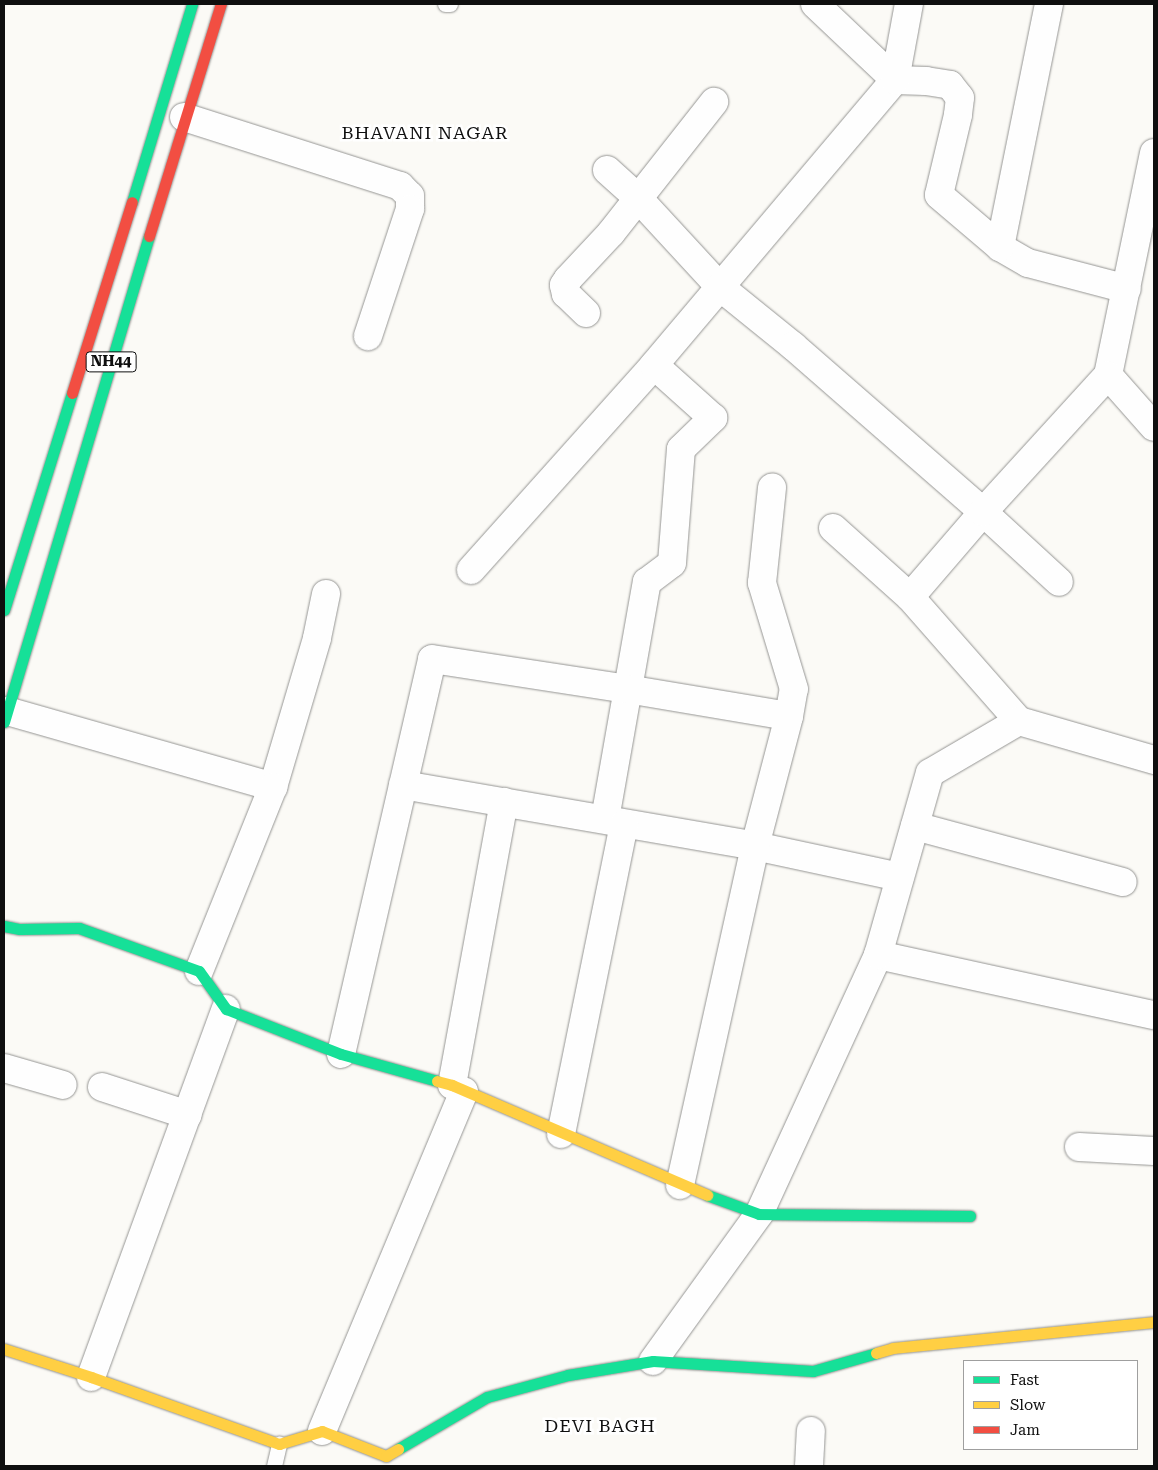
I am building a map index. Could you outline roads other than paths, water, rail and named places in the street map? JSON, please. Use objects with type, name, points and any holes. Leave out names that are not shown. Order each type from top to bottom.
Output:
[{"type":"main road","name":"NH44","points":[[4,610],[192,4]]},
{"type":"main road","name":"NH44","points":[[5,716],[184,116],[221,4]]},
{"type":"main road","points":[[4,926],[20,929],[79,928],[199,971],[226,1010],[341,1054],[458,1088],[680,1185],[759,1214],[970,1216]]},
{"type":"main road","points":[[4,1349],[91,1377],[279,1444],[322,1430],[387,1461],[487,1397],[568,1375],[653,1361],[813,1371],[893,1348],[1154,1322]]},
{"type":"street","points":[[815,4],[895,80],[926,81],[950,85],[960,98],[958,115],[939,195],[1000,247],[1028,263],[1127,289]]},
{"type":"street","points":[[471,570],[654,365],[895,80],[909,4]]},
{"type":"street","points":[[1000,247],[1049,4]]},
{"type":"street","points":[[586,313],[566,294],[564,285],[611,233],[714,102]]},
{"type":"street","points":[[184,116],[400,186],[410,196],[410,209],[368,336]]},
{"type":"street","points":[[910,596],[983,512],[1108,375],[1154,153]]},
{"type":"street","points":[[607,170],[638,198],[720,287],[793,346],[983,512],[1059,582]]},
{"type":"street","points":[[561,1134],[614,822],[627,688],[647,582],[672,563],[681,449],[713,418],[654,365]]},
{"type":"street","points":[[1108,375],[1154,427]]},
{"type":"street","points":[[680,1185],[755,846],[789,716],[794,689],[762,583],[772,488]]},
{"type":"street","points":[[833,528],[910,596],[1019,721],[1154,760]]},
{"type":"street","points":[[199,971],[273,787],[317,638],[326,594]]},
{"type":"street","points":[[341,1054],[432,659],[627,688],[789,716]]},
{"type":"street","points":[[5,716],[273,787]]},
{"type":"street","points":[[653,1361],[759,1214],[878,955],[930,773],[1019,721]]},
{"type":"street","points":[[403,785],[755,846],[900,877]]},
{"type":"street","points":[[322,1430],[458,1088],[504,802]]},
{"type":"street","points":[[915,826],[1123,882]]},
{"type":"street","points":[[878,955],[1154,1015]]},
{"type":"street","points":[[91,1377],[226,1010]]},
{"type":"street","points":[[4,1068],[64,1085]]},
{"type":"street","points":[[102,1088],[188,1115]]},
{"type":"street","points":[[1079,1147],[1154,1152]]},
{"type":"street","points":[[809,1466],[811,1431]]},
{"type":"lane","points":[[445,4],[450,6],[450,4]]},
{"type":"lane","points":[[274,1466],[279,1444]]},
{"type":"district","name":"BHAVANI NAGAR","points":[[425,133]]},
{"type":"district","name":"DEVI BAGH","points":[[600,1426]]}]
